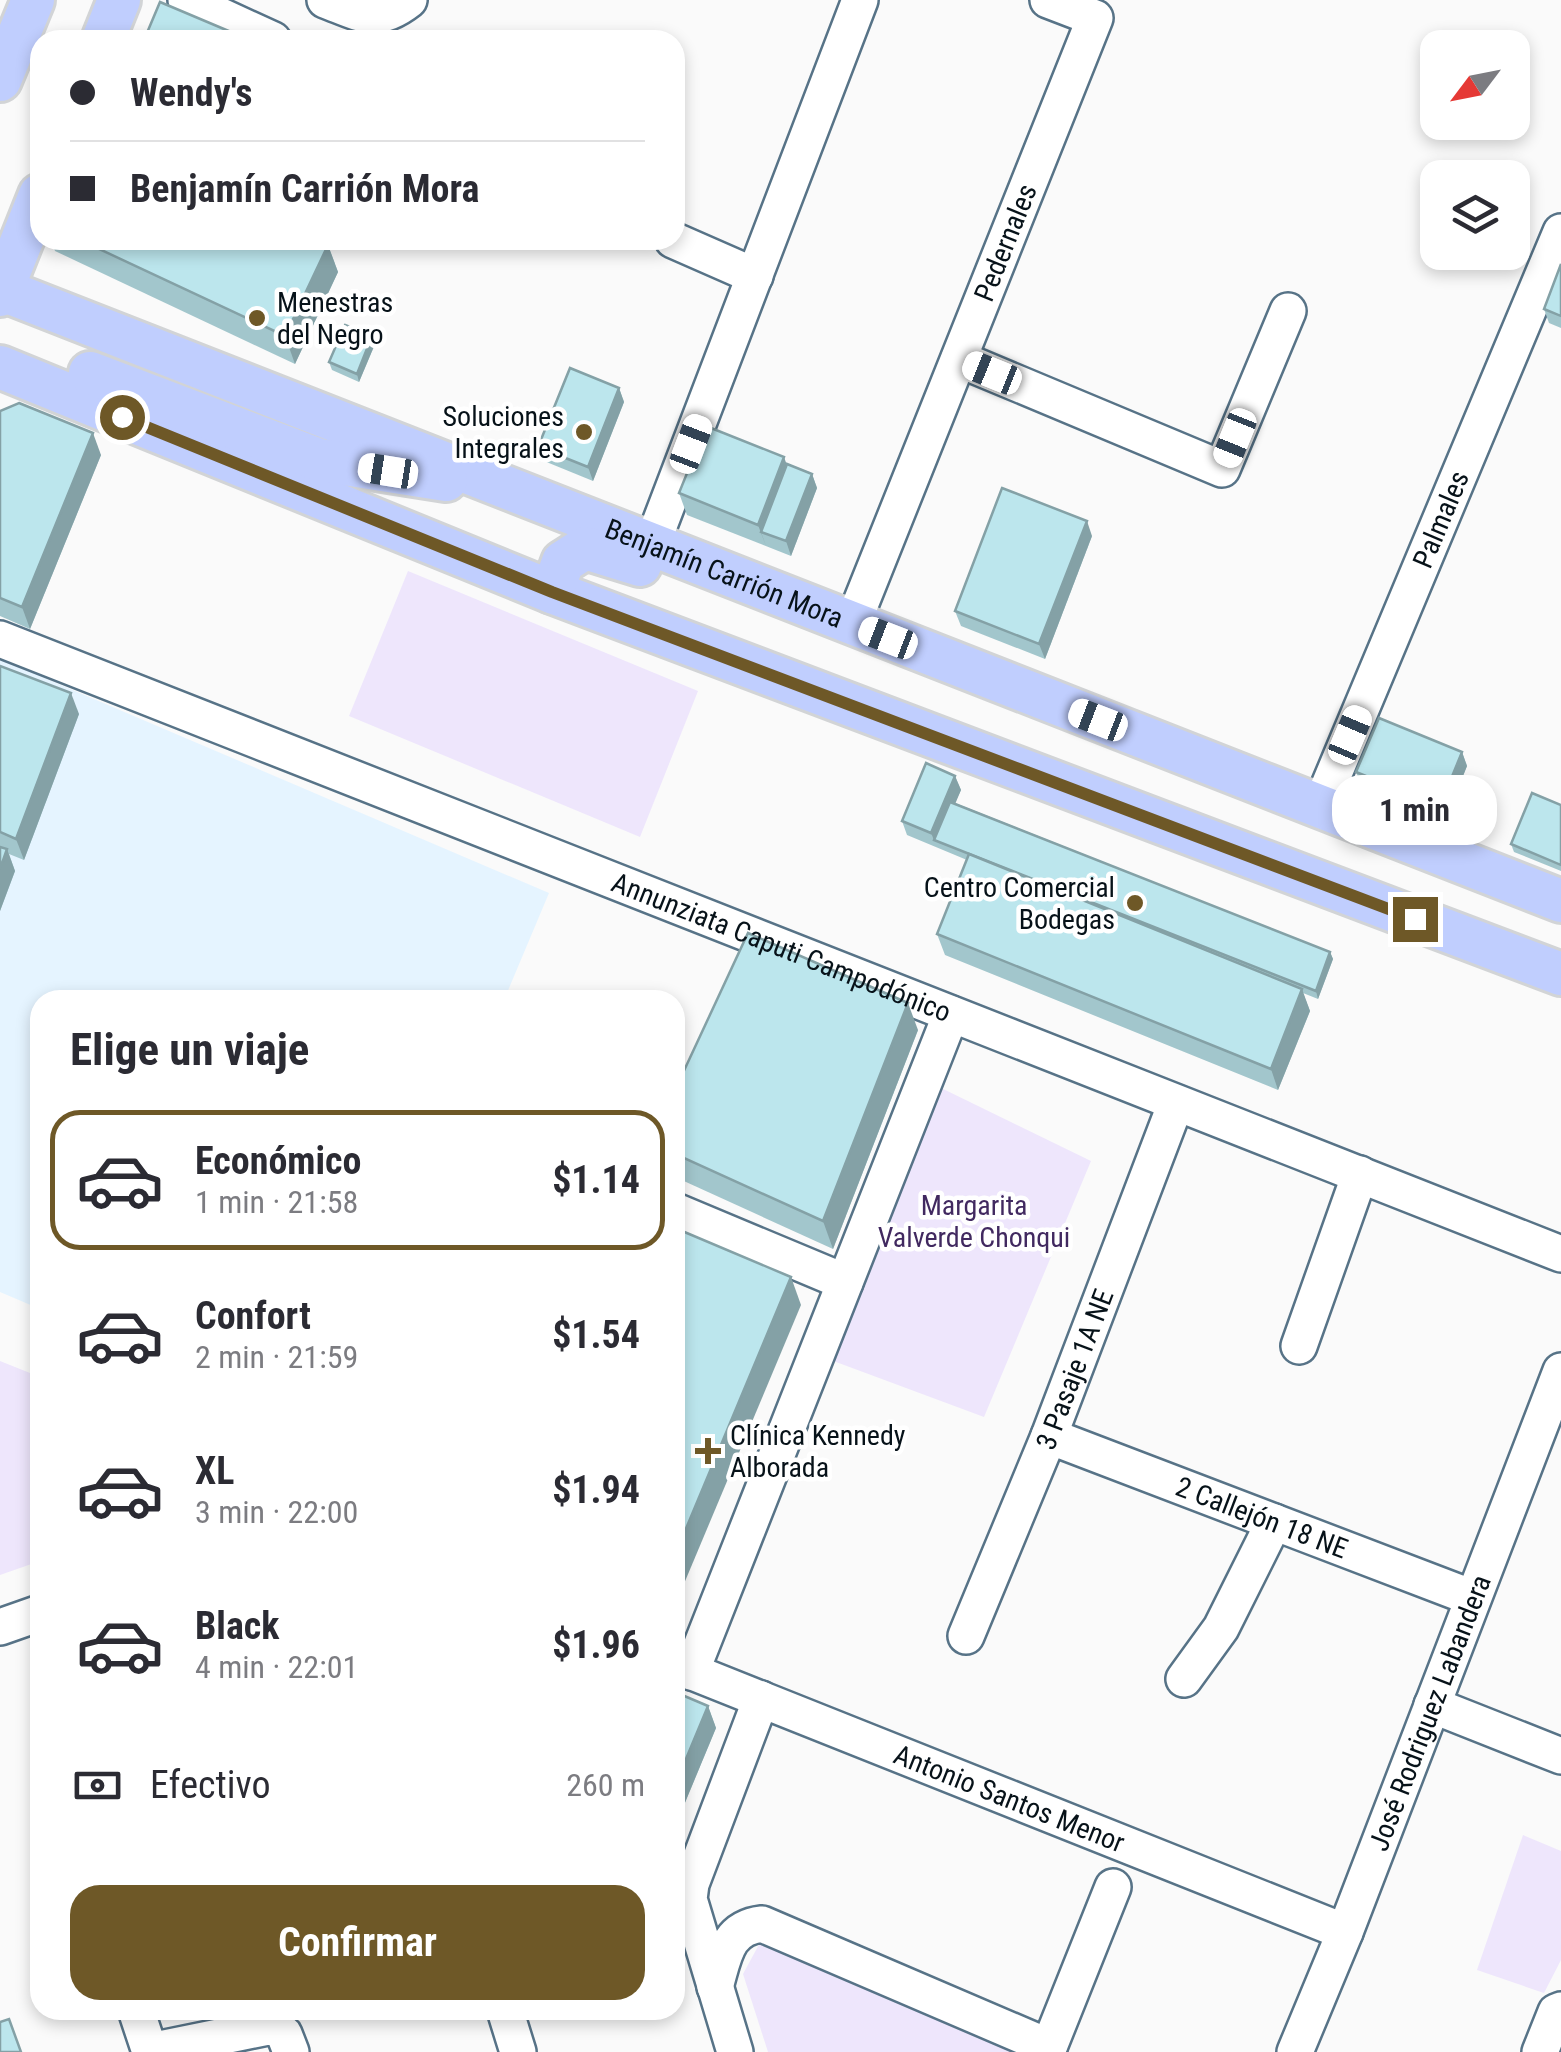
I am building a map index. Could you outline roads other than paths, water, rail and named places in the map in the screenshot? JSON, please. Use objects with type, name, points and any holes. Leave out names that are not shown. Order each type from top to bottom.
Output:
[{"type":"main road","points":[[0,80],[33,0]]},
{"type":"main road","points":[[107,30],[119,0]]},
{"type":"main road","points":[[1,291],[30,220]]},
{"type":"main road","name":"Benjamín Carrión Mora","points":[[1,291],[526,493],[852,625],[1561,901]]},
{"type":"main road","points":[[0,338],[319,460],[526,493]]},
{"type":"main road","points":[[0,367],[552,592],[1561,974]]},
{"type":"main road","points":[[552,592],[563,562],[585,548],[732,598],[775,594]]},
{"type":"street","points":[[186,0],[251,30]]},
{"type":"street","points":[[325,0],[374,18],[409,0]]},
{"type":"street","points":[[652,544],[860,0]]},
{"type":"street","name":"Pedernales","points":[[852,625],[1095,18],[1048,0]]},
{"type":"street","name":"Palmales","points":[[1320,807],[1561,232]]},
{"type":"street","points":[[685,246],[754,276]]},
{"type":"street","points":[[959,360],[1222,469],[1288,311]]},
{"type":"street","name":"Annunziata Caputi Campodónico","points":[[0,639],[1561,1254]]},
{"type":"street","points":[[685,1663],[845,1282],[951,1014]]},
{"type":"street","name":"3 Pasaje 1A NE","points":[[966,1636],[1049,1436],[1176,1103]]},
{"type":"street","points":[[1299,1346],[1360,1174]]},
{"type":"street","points":[[685,1216],[845,1282]]},
{"type":"street","name":"José Rodriguez Labandera","points":[[1296,2052],[1560,1375]]},
{"type":"street","name":"2 Callejón 18 NE","points":[[1049,1436],[1473,1598]]},
{"type":"street","points":[[1184,1679],[1221,1628],[1274,1522]]},
{"type":"street","points":[[0,1626],[30,1616]]},
{"type":"street","name":"Antonio Santos Menor","points":[[685,1669],[1345,1932]]},
{"type":"street","points":[[735,2052],[689,1899],[691,1884],[760,1698]]},
{"type":"street","points":[[1432,1706],[1561,1756]]},
{"type":"street","points":[[714,1986],[735,1934],[746,1926],[762,1924],[1048,2050],[1113,1886]]},
{"type":"street","points":[[1540,2052],[1556,2012],[1561,2010]]},
{"type":"street","points":[[139,2020],[150,2052],[273,2026],[284,2034],[291,2052]]},
{"type":"street","points":[[507,2020],[518,2052]]},
{"type":"place","name":"Menestras del Negro","points":[[257,318]]},
{"type":"place","name":"Soluciones Integrales","points":[[584,432]]},
{"type":"place","name":"Centro Comercial Bodegas","points":[[1135,903]]},
{"type":"place","name":"Clínica Kennedy Alborada","points":[[708,1451]]},
{"type":"park label","name":"Margarita Valverde Chonqui","points":[[974,1221]]}]
